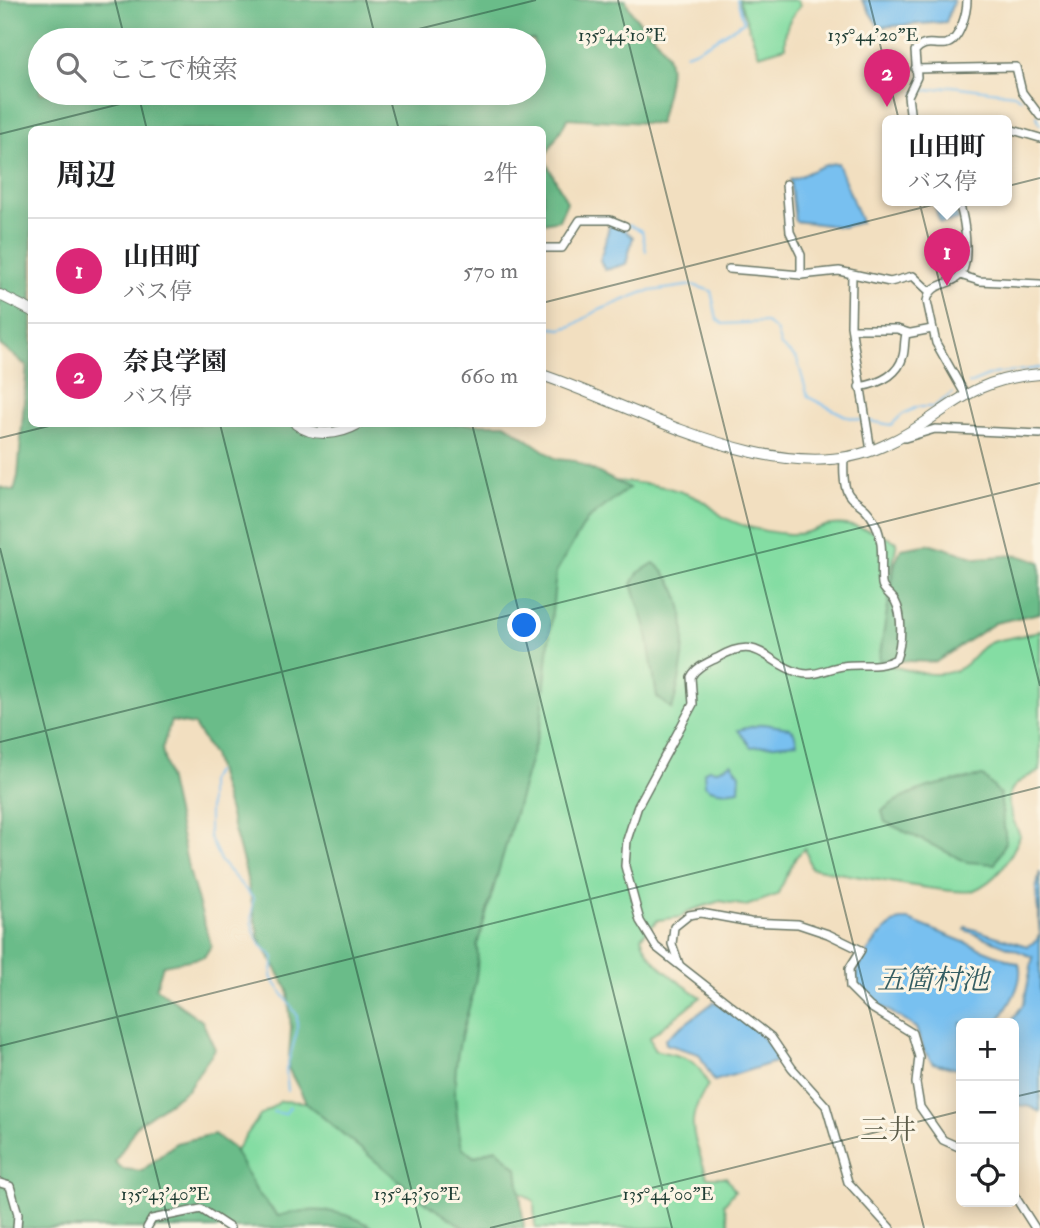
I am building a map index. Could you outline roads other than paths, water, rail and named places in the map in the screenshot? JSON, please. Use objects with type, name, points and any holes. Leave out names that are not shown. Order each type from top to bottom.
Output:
[{"type":"main road","points":[[0,295],[28,310]]},
{"type":"main road","points":[[546,376],[689,434],[797,459],[845,457],[871,451],[891,443],[965,394],[998,380],[1040,374]]},
{"type":"main road","points":[[303,427],[318,433],[349,427]]},
{"type":"street","points":[[911,115],[908,96],[915,84],[913,55],[919,46],[953,40],[964,17],[967,0]]},
{"type":"street","points":[[915,69],[988,70],[1016,67],[1023,92],[1040,116]]},
{"type":"street","points":[[988,70],[1012,74]]},
{"type":"street","points":[[1012,130],[1040,138]]},
{"type":"street","points":[[786,184],[791,235],[801,256],[801,275]]},
{"type":"street","points":[[959,206],[966,227],[960,275]]},
{"type":"street","points":[[546,248],[562,248],[580,220],[610,220],[625,226]]},
{"type":"street","points":[[729,269],[801,275],[839,271],[890,282],[913,276],[930,292]]},
{"type":"street","points":[[852,275],[852,329],[871,451]]},
{"type":"street","points":[[960,275],[971,281],[1040,284]]},
{"type":"street","points":[[960,275],[930,292],[927,301],[932,329],[965,394]]},
{"type":"street","points":[[852,329],[897,329],[909,333],[932,329]]},
{"type":"street","points":[[859,387],[879,383],[897,368],[903,358],[905,337],[909,333]]},
{"type":"street","points":[[891,443],[935,429],[1040,434]]},
{"type":"street","points":[[845,457],[843,480],[847,494],[869,514],[881,540],[883,588],[897,607],[896,659],[887,664],[843,666],[809,674],[793,670],[768,654],[748,647],[724,653],[693,672],[693,704],[638,806],[624,857],[630,888],[644,930],[656,947],[759,1024],[826,1106],[848,1182],[890,1228]]},
{"type":"street","points":[[680,967],[672,944],[674,927],[689,915],[701,913],[750,922],[798,925],[828,934],[861,950],[849,969],[850,987],[870,1007],[912,1033],[919,1058],[916,1083],[923,1115],[943,1140],[956,1146]]},
{"type":"street","points":[[0,1183],[10,1186],[14,1195],[17,1228]]},
{"type":"street","points":[[1019,1203],[1035,1228]]},
{"type":"street","points":[[147,1228],[152,1219],[201,1209],[230,1228]]},
{"type":"water","points":[[862,0],[954,0],[946,22],[879,27]]},
{"type":"water","points":[[838,163],[861,222],[843,227],[795,221],[790,180],[826,165]]},
{"type":"water","points":[[935,206],[953,206],[959,220],[940,223]]},
{"type":"water","points":[[610,223],[618,225],[633,237],[626,264],[605,270],[600,261]]},
{"type":"water","points":[[763,724],[789,728],[794,732],[797,743],[751,747],[738,730]]},
{"type":"water","points":[[731,763],[740,774],[739,790],[716,791],[705,785],[704,772],[708,769],[718,770]]},
{"type":"water","points":[[1040,871],[1040,934],[1036,890]]},
{"type":"water","name":"五箇村池","points":[[900,920],[909,920],[1019,964],[1020,979],[1000,1018],[956,1018],[956,1069],[933,1063],[924,1051],[916,1028],[869,998],[856,986],[858,969],[863,959],[877,939]]},
{"type":"water","points":[[966,927],[1027,946],[1036,941],[1040,934],[1040,1112],[1028,1106],[1019,1105],[1019,1018],[1014,1018],[1024,1003],[1033,957],[965,930]]},
{"type":"water","points":[[714,1002],[756,1029],[782,1060],[714,1081],[699,1054],[666,1044],[665,1039]]},
{"type":"waterway","points":[[686,54],[744,22],[737,0]]},
{"type":"waterway","points":[[914,93],[952,86],[1014,94],[1022,99]]},
{"type":"waterway","points":[[1037,116],[1040,124]]},
{"type":"waterway","points":[[625,230],[629,225],[642,231],[646,251]]},
{"type":"waterway","points":[[546,327],[561,329],[572,326],[597,311],[644,292],[693,285],[711,291],[717,319],[723,324],[765,322],[776,330],[781,346],[797,359],[808,397],[848,417],[865,421]]},
{"type":"waterway","points":[[969,384],[993,374],[1040,368]]},
{"type":"waterway","points":[[870,421],[891,425],[903,414],[917,407],[933,407],[953,393]]},
{"type":"waterway","points":[[215,772],[209,781],[209,836],[221,862],[253,898],[252,924],[256,938],[274,957],[271,977],[297,1015],[297,1032],[286,1070],[288,1091]]},
{"type":"waterway","points":[[273,1112],[285,1114],[290,1107]]},
{"type":"place","name":"奈良学園","points":[[887,107]]},
{"type":"place","name":"山田町","points":[[947,286]]},
{"type":"district","name":"三井","points":[[888,1130]]}]
